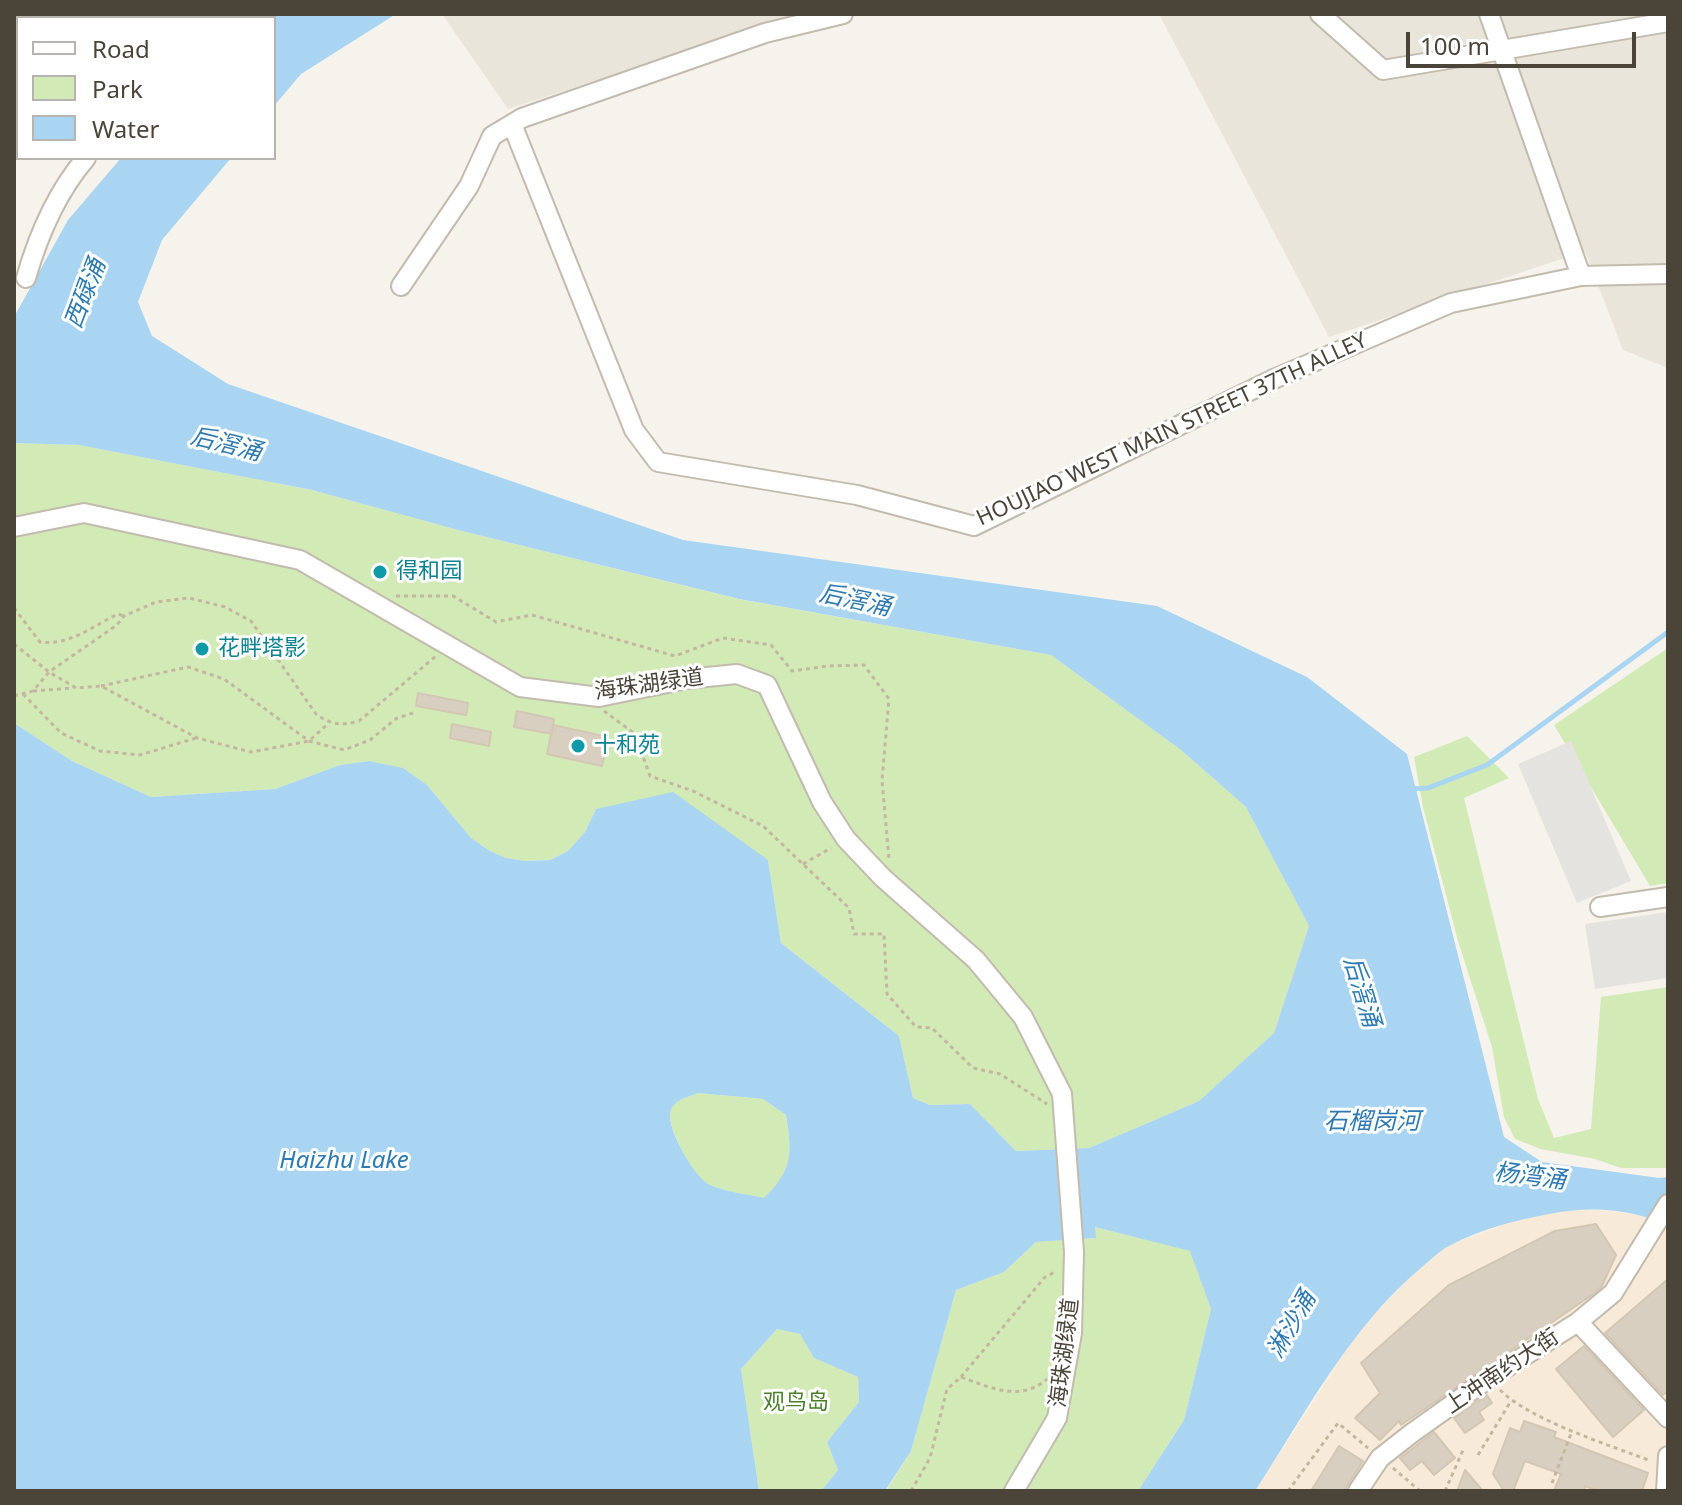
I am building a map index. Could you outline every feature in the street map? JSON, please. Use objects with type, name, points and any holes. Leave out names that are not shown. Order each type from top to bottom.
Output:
[{"type":"street","points":[[401,286],[469,186],[492,136],[522,118],[765,33],[843,14]]},
{"type":"street","points":[[1320,14],[1383,70],[1668,22]]},
{"type":"street","points":[[1489,14],[1581,276]]},
{"type":"street","name":"HOUJIAO WEST MAIN STREET 37TH ALLEY","points":[[512,124],[634,430],[658,462],[857,495],[974,526],[1276,378],[1451,303],[1581,276],[1668,274]]},
{"type":"street","points":[[26,278],[36,242],[75,170],[84,160]]},
{"type":"street","name":"海珠湖绿道","points":[[14,527],[84,513],[300,560],[520,687],[599,697],[687,679],[737,674],[767,685],[822,802],[846,839],[883,878],[976,960],[1023,1017],[1062,1094],[1074,1258],[1072,1333],[1057,1418],[1014,1491]]},
{"type":"street","points":[[1600,907],[1668,897]]},
{"type":"street","name":"上冲南约大街","points":[[1358,1491],[1380,1458],[1488,1379],[1578,1322],[1613,1293],[1668,1204]]},
{"type":"street","points":[[1578,1322],[1668,1418]]},
{"type":"street","points":[[1666,1491],[1667,1462]]},
{"type":"path","points":[[33,691],[49,672],[117,625],[124,616],[156,602],[189,598],[225,607],[251,621],[316,714],[329,723],[359,721],[448,646]]},
{"type":"path","points":[[14,608],[40,642],[54,644],[118,614],[124,616]]},
{"type":"path","points":[[14,644],[49,672],[76,688]]},
{"type":"path","points":[[14,696],[33,691],[101,686],[188,667],[224,679],[309,741],[344,750],[370,740],[397,718],[413,713]]},
{"type":"path","points":[[101,686],[197,738],[251,752],[309,741],[329,723]]},
{"type":"path","points":[[23,694],[61,733],[100,751],[140,755],[197,738]]},
{"type":"path","points":[[599,697],[605,714],[635,734],[650,776],[693,791],[763,826],[849,908],[854,934],[884,934],[887,994],[916,1027],[932,1028],[973,1068],[1000,1074],[1064,1115]]},
{"type":"path","points":[[803,864],[846,839]]},
{"type":"path","points":[[911,1491],[930,1458],[947,1389],[961,1377],[1045,1277],[1074,1258]]},
{"type":"path","points":[[961,1377],[1004,1393],[1035,1389],[1067,1361]]},
{"type":"path","points":[[1488,1379],[1511,1401],[1572,1430],[1667,1462]]},
{"type":"path","points":[[1478,1455],[1511,1401]]},
{"type":"path","points":[[1288,1491],[1338,1423],[1420,1491]]},
{"type":"path","points":[[1552,1483],[1572,1430]]},
{"type":"path","points":[[1445,1491],[1464,1448]]},
{"type":"shaded area","points":[[442,14],[818,14],[755,29],[508,109]]},
{"type":"shaded area","points":[[1159,14],[1668,14],[1668,368],[1623,350],[1585,251],[1329,337]]},
{"type":"shaded area","points":[[1571,741],[1631,881],[1577,903],[1518,764]]},
{"type":"shaded area","points":[[1668,912],[1668,978],[1595,989],[1585,924]]},
{"type":"shaded area","points":[[1572,1209],[1650,1217],[1668,1226],[1668,1491],[1255,1491],[1358,1332],[1409,1278],[1449,1245],[1515,1220]]},
{"type":"green space","points":[[14,443],[79,445],[312,490],[458,530],[738,599],[1051,655],[1181,750],[1246,807],[1309,926],[1274,1033],[1199,1101],[1089,1148],[1016,1151],[970,1104],[930,1105],[913,1098],[899,1036],[781,943],[768,860],[596,809],[585,832],[568,851],[550,860],[506,858],[471,838],[427,785],[402,768],[369,761],[340,765],[275,789],[151,797],[72,761],[14,723]]},
{"type":"green space","points":[[1668,648],[1668,883],[1650,886],[1554,725]]},
{"type":"green space","points":[[1467,736],[1509,778],[1464,798],[1538,1099],[1554,1138],[1591,1129],[1601,997],[1668,987],[1668,1168],[1621,1168],[1595,1159],[1541,1149],[1515,1139],[1504,1117],[1492,1047],[1458,941],[1423,807],[1414,757]]},
{"type":"green space","points":[[698,1093],[763,1099],[786,1115],[788,1160],[781,1179],[764,1199],[708,1184],[692,1167],[675,1135],[670,1115],[676,1102]]},
{"type":"green space","points":[[1095,1227],[1191,1251],[1211,1309],[1184,1420],[1138,1491],[886,1491],[911,1451],[956,1290],[1004,1272],[1036,1242],[1095,1238]]},
{"type":"green space","name":"观鸟岛","points":[[777,1329],[800,1334],[814,1358],[858,1377],[859,1402],[827,1442],[838,1470],[821,1491],[759,1491],[741,1369]]},
{"type":"water","points":[[396,14],[301,74],[276,104],[276,16],[242,16]]},
{"type":"water","name":"Haizhu Lake","points":[[119,160],[229,160],[162,240],[138,302],[152,336],[228,384],[683,540],[1157,606],[1307,677],[1407,754],[1504,1137],[1542,1162],[1668,1177],[1668,1226],[1625,1212],[1564,1211],[1474,1234],[1443,1250],[1396,1291],[1351,1344],[1255,1491],[1138,1491],[1184,1420],[1211,1309],[1190,1251],[1095,1227],[1096,1238],[1036,1242],[1004,1272],[956,1290],[911,1451],[885,1491],[821,1491],[838,1470],[827,1442],[859,1402],[858,1377],[814,1358],[800,1334],[777,1329],[741,1369],[759,1491],[14,1491],[14,723],[72,761],[151,797],[275,789],[340,765],[369,761],[403,768],[427,785],[471,838],[506,858],[525,861],[550,860],[568,851],[585,832],[596,809],[673,792],[768,860],[781,943],[899,1036],[913,1098],[930,1105],[970,1104],[1016,1151],[1089,1148],[1199,1101],[1274,1033],[1309,926],[1246,807],[1181,750],[1051,655],[739,599],[458,530],[312,490],[79,445],[14,443],[14,317],[68,220]],"holes":[[[698,1093],[763,1099],[786,1115],[788,1160],[781,1179],[764,1198],[724,1190],[704,1181],[680,1146],[670,1116],[671,1109],[679,1101]]]},
{"type":"building","points":[[418,693],[468,703],[466,715],[416,706]]},
{"type":"building","points":[[517,711],[554,719],[552,734],[514,727]]},
{"type":"building","points":[[452,724],[491,732],[489,746],[450,738]]},
{"type":"building","name":"十和苑","points":[[553,725],[608,737],[602,766],[547,754]]},
{"type":"building","points":[[1596,1224],[1616,1255],[1602,1286],[1595,1293],[1401,1425],[1399,1421],[1380,1440],[1355,1418],[1380,1393],[1361,1363],[1449,1285],[1555,1231]]},
{"type":"building","points":[[1668,1279],[1668,1391],[1663,1395],[1605,1333]]},
{"type":"building","points":[[1584,1346],[1644,1410],[1613,1437],[1556,1369]]},
{"type":"building","points":[[1487,1395],[1492,1403],[1479,1412],[1484,1420],[1465,1433],[1454,1418]]},
{"type":"building","points":[[1524,1421],[1556,1432],[1554,1437],[1648,1473],[1642,1491],[1598,1491],[1585,1486],[1584,1491],[1554,1491],[1561,1474],[1525,1461],[1513,1491],[1504,1491],[1493,1474],[1510,1428],[1520,1432]]},
{"type":"building","points":[[1434,1432],[1455,1458],[1434,1475],[1422,1461],[1410,1470],[1400,1458]]},
{"type":"building","points":[[1339,1446],[1363,1461],[1344,1491],[1311,1491]]},
{"type":"building","points":[[1465,1470],[1483,1491],[1457,1491]]},
{"type":"waterway","points":[[1410,789],[1428,788],[1487,765],[1668,632]]},
{"type":"place","name":"得和园","points":[[380,572]]},
{"type":"place","name":"花畔塔影","points":[[202,649]]},
{"type":"place","name":"十和苑","points":[[578,746]]},
{"type":"water label","name":"西碌涌","points":[[86,294]]},
{"type":"water label","name":"后滘涌","points":[[226,445]]},
{"type":"water label","name":"后滘涌","points":[[855,601]]},
{"type":"water label","name":"后滘涌","points":[[1361,992]]},
{"type":"water label","name":"石榴岗河","points":[[1372,1122]]},
{"type":"water label","name":"杨湾涌","points":[[1530,1177]]},
{"type":"water label","name":"淋沙涌","points":[[1292,1325]]}]
